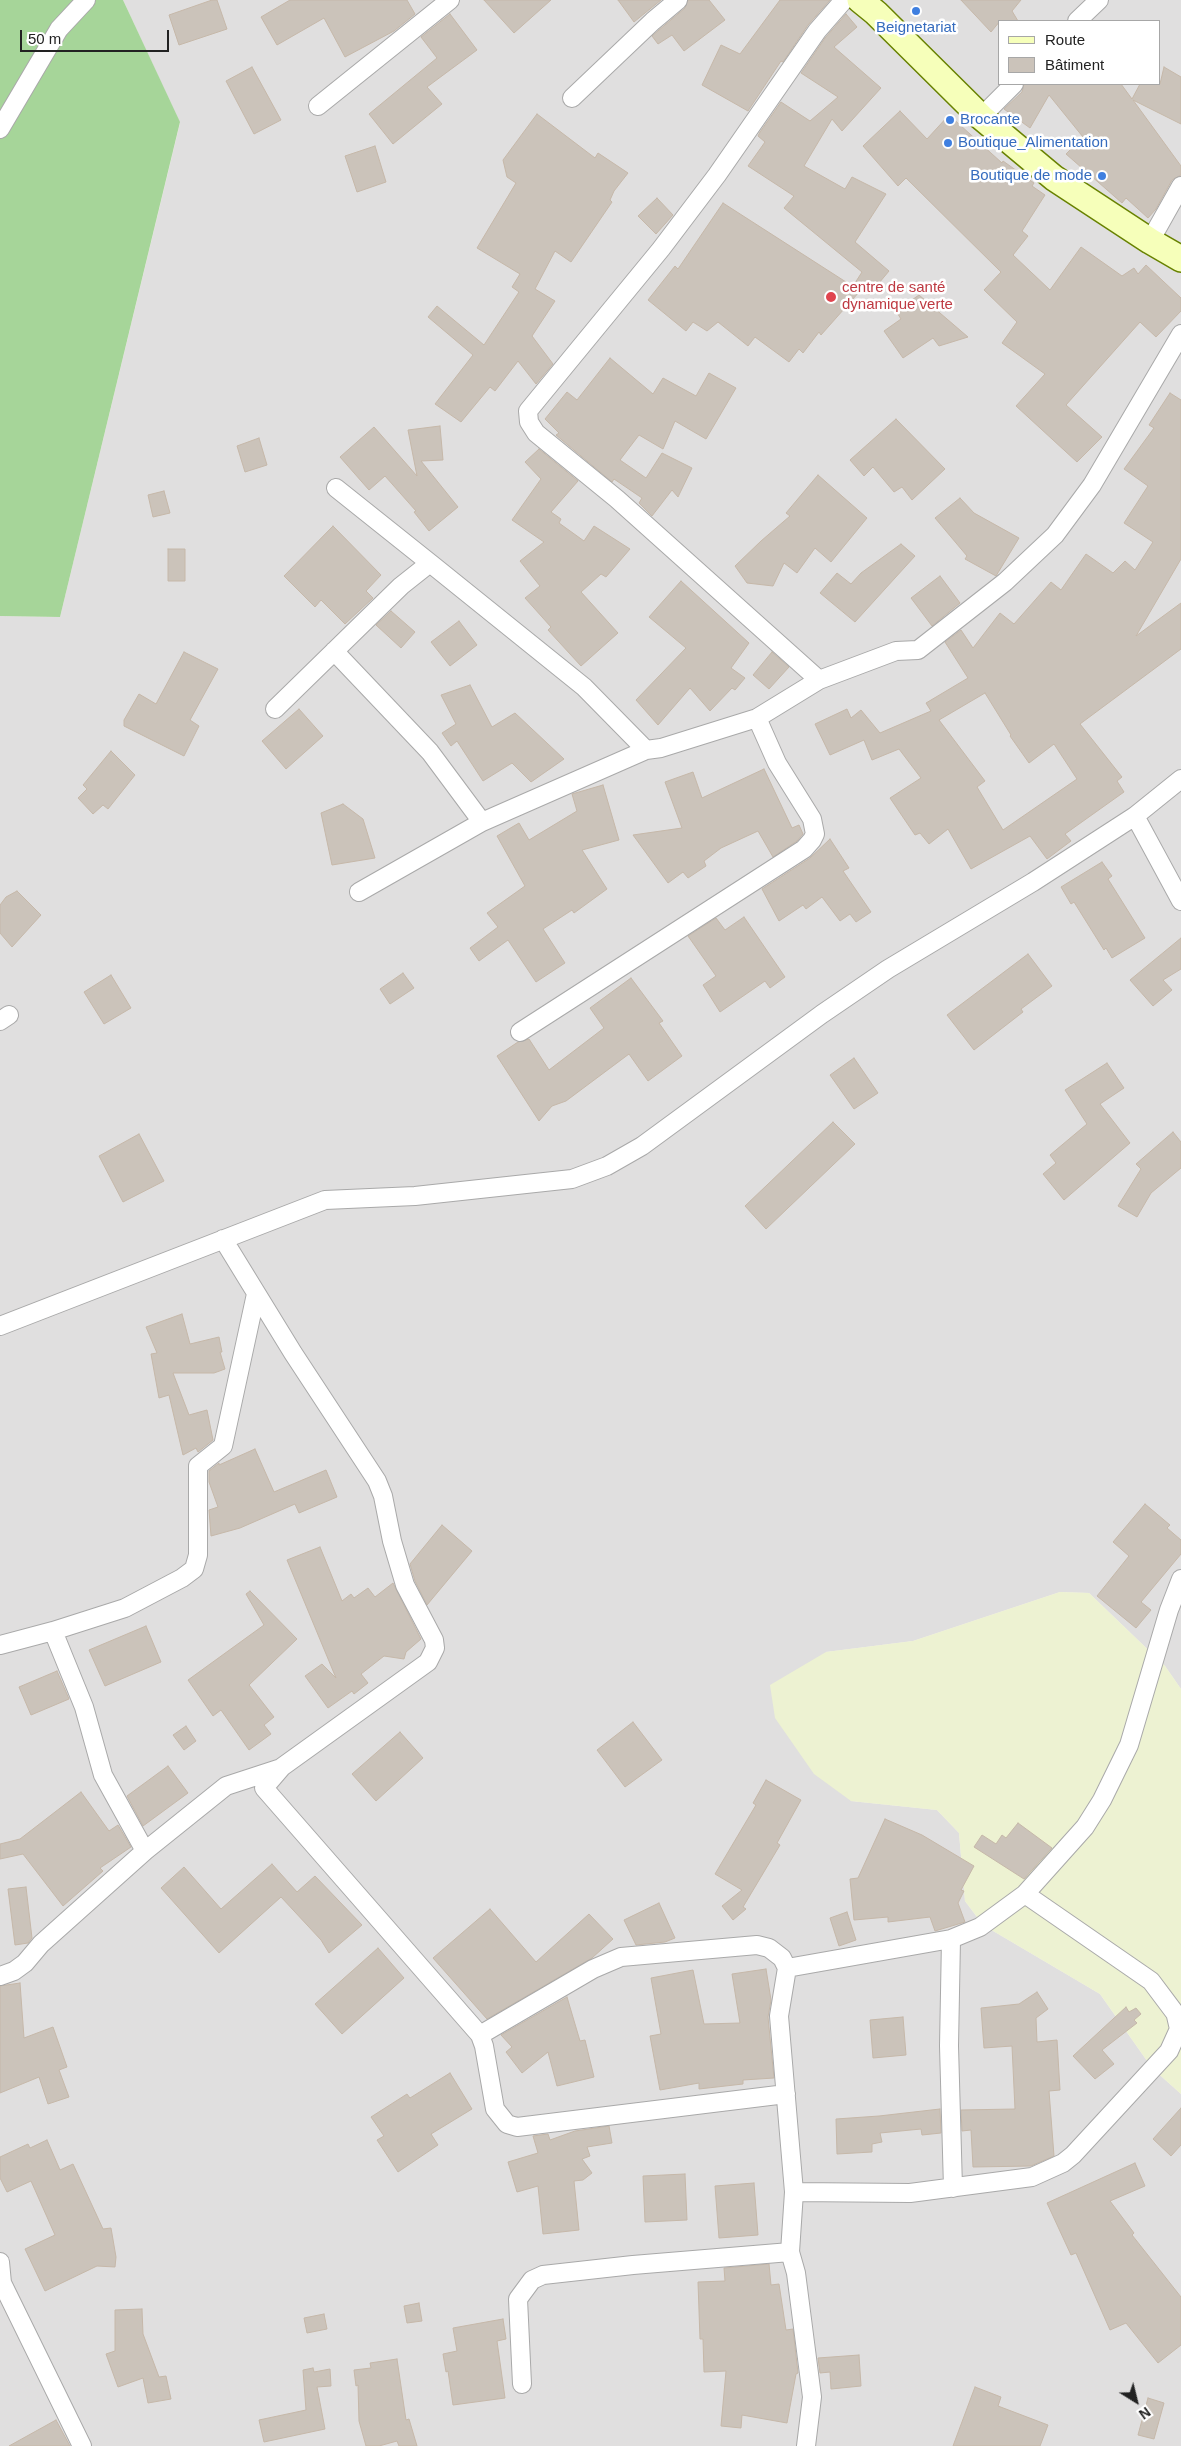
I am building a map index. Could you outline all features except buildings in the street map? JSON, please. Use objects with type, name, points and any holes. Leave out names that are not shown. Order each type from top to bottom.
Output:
[{"type":"main road","points":[[874,4],[981,117],[1054,178],[1150,242],[1181,259]]},
{"type":"street","points":[[0,129],[59,28],[86,0]]},
{"type":"street","points":[[318,106],[450,0]]},
{"type":"street","points":[[572,98],[653,21],[678,0]]},
{"type":"street","points":[[819,680],[617,500],[536,433],[530,422],[528,411],[661,249],[717,175],[817,31],[844,0]]},
{"type":"street","points":[[1078,20],[1098,0]]},
{"type":"street","points":[[981,117],[1013,85]]},
{"type":"street","points":[[1150,242],[1181,186]]},
{"type":"street","points":[[358,892],[482,822],[646,750],[661,748],[757,718],[819,680],[896,651],[918,650],[1005,582],[1055,534],[1092,485],[1181,334]]},
{"type":"street","points":[[336,488],[584,687],[646,750]]},
{"type":"street","points":[[275,709],[401,586],[430,562]]},
{"type":"street","points":[[334,651],[430,752],[482,822]]},
{"type":"street","points":[[520,1032],[804,848],[812,840],[815,834],[812,819],[777,763],[757,718]]},
{"type":"street","points":[[0,1326],[325,1200],[415,1196],[572,1179],[608,1166],[642,1146],[822,1014],[888,969],[1033,882],[1135,816],[1181,779]]},
{"type":"street","points":[[1135,816],[1181,901]]},
{"type":"street","points":[[223,1239],[256,1294],[377,1482],[383,1496],[392,1540],[405,1585],[434,1640],[435,1648],[428,1662],[282,1768],[264,1788],[480,2035],[484,2046],[495,2109],[507,2124],[517,2127],[786,2094]]},
{"type":"street","points":[[0,1645],[53,1631],[125,1608],[182,1578],[194,1569],[198,1555],[198,1466],[223,1446],[256,1294]]},
{"type":"street","points":[[787,1968],[951,1939],[980,1927],[1025,1894],[1085,1827],[1102,1800],[1129,1744],[1175,1610],[1181,1579]]},
{"type":"street","points":[[53,1631],[84,1707],[103,1775],[145,1851]]},
{"type":"street","points":[[0,1976],[14,1971],[25,1963],[41,1944],[145,1851],[226,1786],[282,1768]]},
{"type":"street","points":[[794,2192],[910,2193],[1032,2177],[1063,2163],[1073,2155],[1169,2051],[1179,2030],[1179,2019],[1151,1981],[1025,1894]]},
{"type":"street","points":[[951,1939],[949,2046],[953,2188]]},
{"type":"street","points":[[480,2035],[593,1969],[621,1957],[757,1946],[770,1948],[782,1958],[787,1968],[779,2016],[794,2192],[790,2252],[796,2273],[812,2397],[806,2446]]},
{"type":"street","points":[[522,2384],[518,2299],[532,2280],[543,2275],[633,2265],[790,2252]]},
{"type":"street","points":[[0,2262],[2,2283],[82,2446]]},
{"type":"shaded area","points":[[123,0],[1181,0],[1181,1689],[1165,1666],[1089,1593],[1060,1592],[913,1641],[826,1652],[851,1801],[937,1810],[959,1833],[965,1901],[983,1925],[1100,1994],[1152,2068],[1181,2094],[1181,2446],[0,2446],[0,616],[60,617],[180,123]]},
{"type":"green space","points":[[0,0],[123,0],[180,122],[60,617],[0,616]]},
{"type":"green space","points":[[1060,1592],[1089,1593],[1165,1666],[1181,1689],[1181,2094],[1152,2068],[1100,1994],[983,1925],[965,1901],[959,1833],[937,1810],[851,1801],[814,1774],[775,1718],[770,1685],[826,1652],[913,1641]]},
{"type":"place","name":"Beignetariat","points":[[916,11]]},
{"type":"place","name":"Brocante","points":[[950,120]]},
{"type":"place","name":"Boutique_Alimentation","points":[[948,143]]},
{"type":"place","name":"Boutique de mode","points":[[1102,176]]},
{"type":"place","name":"centre de santé dynamique verte","points":[[831,297]]}]
